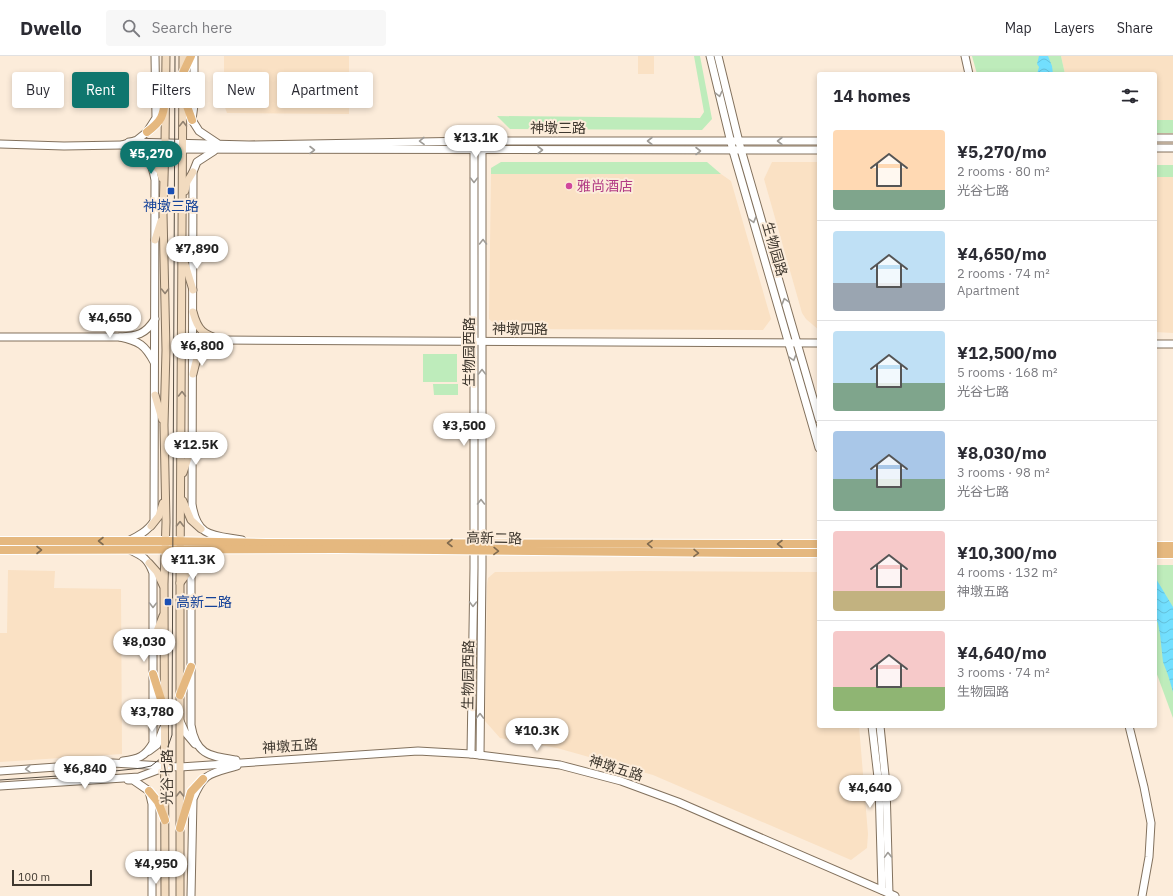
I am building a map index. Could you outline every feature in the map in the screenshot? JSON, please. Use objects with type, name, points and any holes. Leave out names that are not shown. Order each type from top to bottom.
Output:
[{"type":"main road","name":"光谷七路","points":[[166,56],[166,72]]},
{"type":"main road","name":"光谷七路","points":[[183,56],[183,72]]},
{"type":"main road","points":[[184,72],[193,56]]},
{"type":"main road","points":[[147,132],[158,124],[164,113],[165,108]]},
{"type":"main road","name":"光谷七路","points":[[165,896],[164,425],[166,350],[163,182],[166,108]]},
{"type":"main road","name":"光谷七路","points":[[180,896],[180,546],[183,108]]},
{"type":"main road","points":[[188,108],[192,120]]},
{"type":"main road","points":[[150,161],[160,171],[163,182]]},
{"type":"main road","points":[[182,201],[187,182],[193,172]]},
{"type":"main road","points":[[155,240],[163,214]]},
{"type":"main road","points":[[182,256],[193,290]]},
{"type":"main road","points":[[193,312],[196,323],[207,336],[221,340]]},
{"type":"main road","points":[[192,374],[196,358],[201,350],[209,344],[221,340]]},
{"type":"main road","points":[[154,395],[164,425]]},
{"type":"main road","points":[[181,479],[192,446]]},
{"type":"main road","points":[[151,526],[163,506],[165,495]]},
{"type":"main road","points":[[181,496],[191,520],[201,529]]},
{"type":"main road","name":"高新二路","points":[[0,541],[165,541],[180,546],[233,550],[684,544],[817,544]]},
{"type":"main road","name":"高新二路","points":[[0,550],[165,550],[180,546],[266,543],[743,553],[817,553]]},
{"type":"main road","points":[[1157,546],[1173,546]]},
{"type":"main road","points":[[1157,554],[1173,554]]},
{"type":"main road","points":[[149,563],[162,581],[164,592]]},
{"type":"main road","points":[[180,583],[192,567]]},
{"type":"main road","points":[[153,641],[164,612]]},
{"type":"main road","points":[[180,695],[191,667]]},
{"type":"main road","points":[[153,674],[165,712]]},
{"type":"main road","points":[[180,828],[191,792],[203,779]]},
{"type":"main road","points":[[149,792],[158,802],[165,820]]},
{"type":"street","points":[[128,541],[151,526],[154,521],[155,180],[154,170],[150,161],[126,144],[137,140],[147,132],[156,118],[155,56]]},
{"type":"street","points":[[193,56],[194,105],[192,120],[199,131],[218,147],[197,162],[193,172],[192,504],[194,518],[201,529],[212,535],[266,543]]},
{"type":"street","name":"生物园路","points":[[710,56],[733,151],[817,441]]},
{"type":"street","name":"生物园路","points":[[718,56],[739,141],[817,412]]},
{"type":"street","points":[[965,56],[969,72]]},
{"type":"street","points":[[1157,138],[1173,138]]},
{"type":"street","name":"神墩三路","points":[[218,147],[474,140],[731,142],[817,141]]},
{"type":"street","name":"生物园西路","points":[[474,140],[474,342],[480,755]]},
{"type":"street","name":"生物园西路","points":[[471,754],[483,342],[482,141]]},
{"type":"street","name":"神墩三路","points":[[0,144],[64,146],[126,144],[165,147],[474,150],[817,150]]},
{"type":"street","name":"神墩三路","points":[[133,150],[165,147]]},
{"type":"street","points":[[1157,148],[1173,148]]},
{"type":"street","points":[[0,337],[138,336],[151,326],[155,319]]},
{"type":"street","points":[[120,337],[131,339],[141,344],[148,351],[155,364]]},
{"type":"street","name":"神墩四路","points":[[221,340],[817,343]]},
{"type":"street","points":[[1157,344],[1173,344]]},
{"type":"street","points":[[130,550],[142,555],[149,563],[153,573],[153,743],[148,751]]},
{"type":"street","points":[[201,750],[195,740],[191,725],[192,567],[196,560],[204,555],[213,552],[233,550]]},
{"type":"street","points":[[180,719],[185,732],[201,750],[213,757],[250,762]]},
{"type":"street","points":[[113,763],[138,758],[157,745],[165,723]]},
{"type":"street","points":[[872,728],[879,786],[882,890]]},
{"type":"street","points":[[880,728],[886,785],[892,895]]},
{"type":"street","points":[[1129,728],[1151,823],[1149,857],[1142,896]]},
{"type":"street","name":"神墩五路","points":[[0,770],[113,763],[180,767],[418,751],[471,754],[560,765],[621,781],[678,802],[892,895]]},
{"type":"street","points":[[191,896],[192,810],[193,799],[198,787],[203,779],[212,773],[250,762]]},
{"type":"street","name":"神墩五路","points":[[0,786],[139,777],[165,767]]},
{"type":"street","points":[[108,779],[133,780],[149,792],[152,804],[152,896]]},
{"type":"shaded area","points":[[224,56],[349,56],[349,72],[277,72],[277,108],[349,108],[349,114],[227,113],[225,108],[269,108],[269,72],[224,72]]},
{"type":"shaded area","points":[[638,56],[654,56],[654,74],[638,74]]},
{"type":"shaded area","points":[[1061,56],[1173,56],[1173,120],[1157,120],[1157,72],[1065,72]]},
{"type":"shaded area","points":[[772,162],[817,162],[817,328],[806,319],[802,313],[764,179]]},
{"type":"shaded area","points":[[491,174],[721,174],[731,181],[771,319],[763,330],[500,329],[489,319]]},
{"type":"shaded area","points":[[1157,177],[1173,177],[1173,333],[1157,332]]},
{"type":"shaded area","points":[[8,570],[55,571],[54,588],[121,589],[122,754],[0,762],[0,633],[7,633]]},
{"type":"shaded area","points":[[495,572],[817,572],[817,728],[859,728],[868,834],[867,848],[851,860],[653,775],[557,748],[500,738],[485,721],[487,585],[488,578]]},
{"type":"green space","points":[[694,56],[700,56],[712,119],[702,130],[510,129],[497,116],[700,118],[704,112]]},
{"type":"green space","points":[[972,56],[1061,56],[1065,72],[976,72]]},
{"type":"green space","points":[[1157,120],[1173,120],[1173,133],[1157,133]]},
{"type":"green space","points":[[501,162],[707,162],[721,174],[491,174],[491,168]]},
{"type":"green space","points":[[1157,165],[1173,165],[1173,177],[1157,177]]},
{"type":"green space","points":[[423,354],[457,354],[457,382],[423,382]]},
{"type":"green space","points":[[433,384],[458,384],[458,395],[434,395]]},
{"type":"green space","points":[[1157,565],[1173,565],[1173,718],[1157,674]]},
{"type":"water","points":[[1039,56],[1048,56],[1053,72],[1038,72],[1039,67],[1037,64]]},
{"type":"water","points":[[1157,580],[1173,607],[1173,692],[1163,662],[1158,623]]},
{"type":"tram line","points":[[0,780],[87,774],[151,766],[165,755],[172,735],[175,56]]},
{"type":"place","name":"雅尚酒店","points":[[569,186]]},
{"type":"place","name":"神墩三路","points":[[171,191]]},
{"type":"place","name":"高新二路","points":[[168,602]]}]
